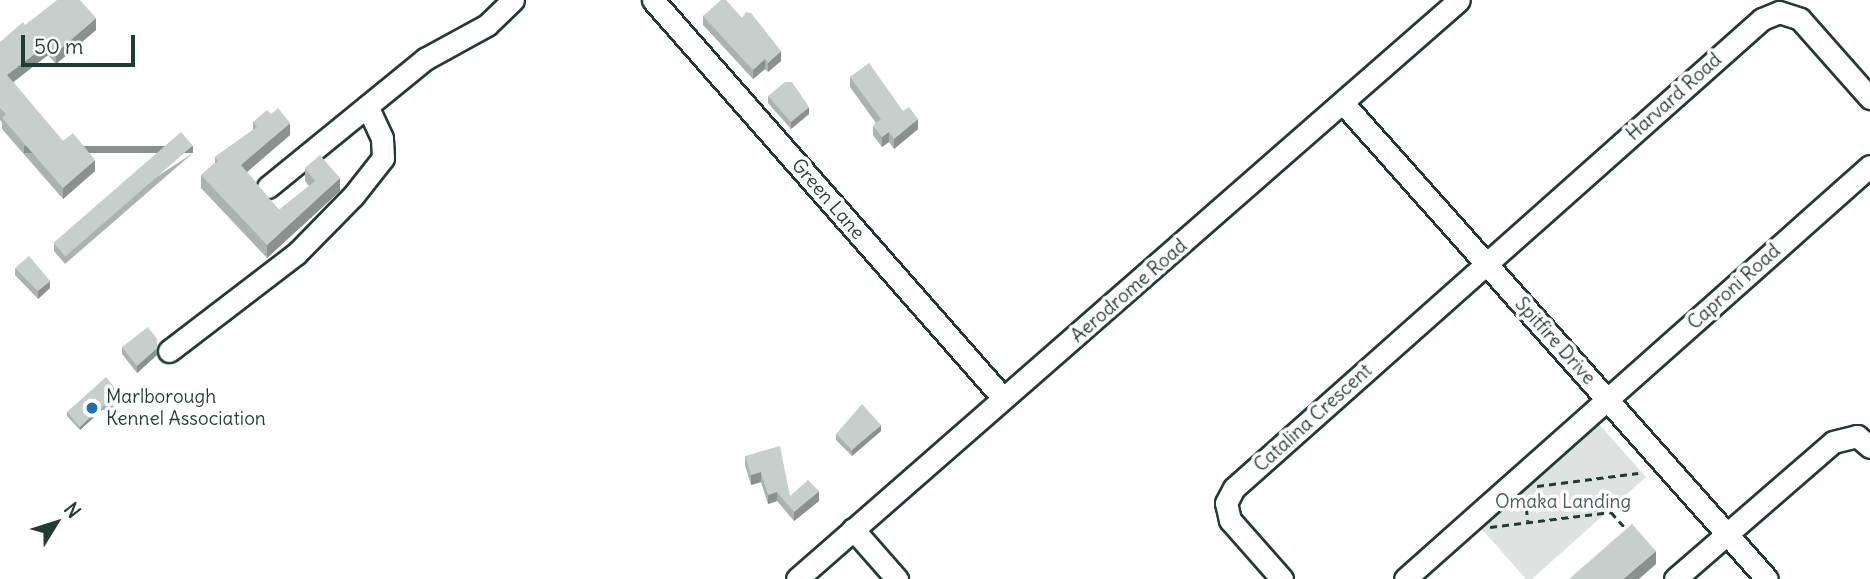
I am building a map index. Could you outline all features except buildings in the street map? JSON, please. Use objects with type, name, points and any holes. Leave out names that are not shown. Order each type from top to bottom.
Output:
[{"type":"street","points":[[268,187],[425,60],[487,25],[513,0]]},
{"type":"street","name":"Green Lane","points":[[653,0],[1003,398]]},
{"type":"street","name":"Aerodrome Road","points":[[797,579],[1459,0]]},
{"type":"street","name":"Harvard Road","points":[[1481,268],[1771,13],[1789,13],[1800,19],[1870,98]]},
{"type":"street","points":[[169,351],[296,254],[353,196],[383,158],[382,138],[367,106]]},
{"type":"street","name":"Spitfire Drive","points":[[1338,106],[1722,539],[1766,579]]},
{"type":"street","name":"Caproni Road","points":[[1405,579],[1870,166]]},
{"type":"street","name":"Catalina Crescent","points":[[1283,579],[1230,520],[1226,503],[1234,488],[1481,268]]},
{"type":"street","points":[[1675,579],[1833,442],[1857,436],[1870,447]]},
{"type":"street","points":[[853,529],[897,579]]},
{"type":"street","name":"Spitfire Drive","points":[[1722,539],[1749,579]]},
{"type":"path","points":[[1528,523],[1525,488],[1638,473]]},
{"type":"path","points":[[1480,528],[1611,512],[1635,539]]},
{"type":"green space","name":"Omaka Landing","points":[[1597,422],[1646,477],[1532,579],[1526,579],[1480,527]]},
{"type":"place","name":"Marlborough Kennel Association","points":[[92,408]]}]
